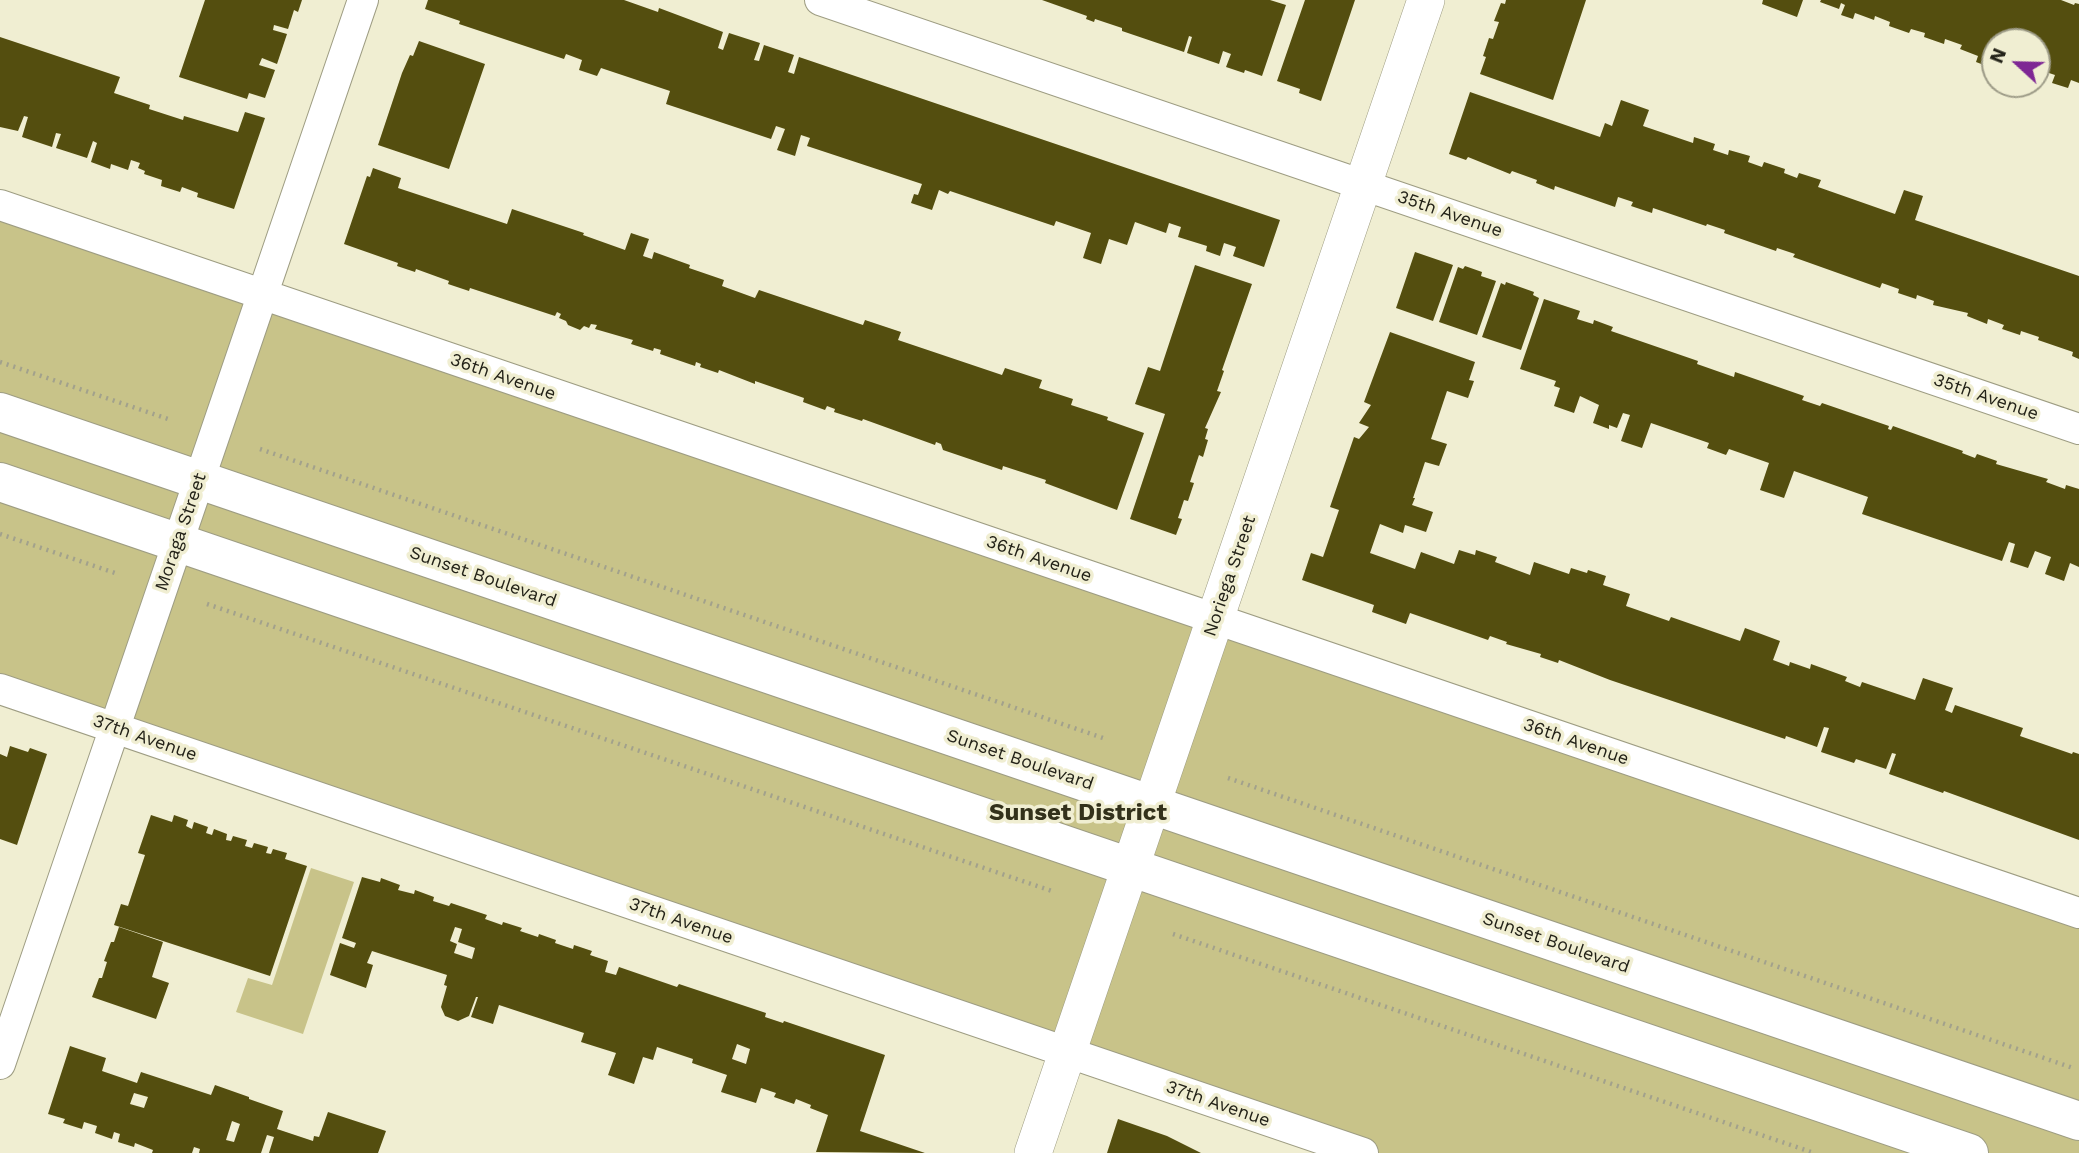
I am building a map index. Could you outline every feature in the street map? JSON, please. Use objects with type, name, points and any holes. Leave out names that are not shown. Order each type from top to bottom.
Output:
[{"type":"main road","name":"Sunset Boulevard","points":[[0,412],[2079,1121]]},
{"type":"main road","points":[[0,482],[1969,1153]]},
{"type":"street","name":"Moraga Street","points":[[0,1064],[363,0]]},
{"type":"street","name":"35th Avenue","points":[[820,0],[2079,429]]},
{"type":"street","name":"Noriega Street","points":[[1033,1153],[1426,0]]},
{"type":"street","name":"36th Avenue","points":[[0,205],[2079,913]]},
{"type":"street","name":"37th Avenue","points":[[0,688],[1363,1153]]},
{"type":"path","points":[[0,362],[168,419]]},
{"type":"path","points":[[260,449],[1106,739]]},
{"type":"path","points":[[0,534],[115,573]]},
{"type":"path","points":[[207,604],[1052,891]]},
{"type":"path","points":[[1228,778],[2073,1068]]},
{"type":"path","points":[[1173,934],[1814,1153]]},
{"type":"shaded area","points":[[0,205],[2079,914],[2079,1153],[1362,1153],[0,689]]},
{"type":"shaded area","points":[[311,868],[354,882],[303,1034],[236,1012],[248,978],[272,985]]},
{"type":"building","points":[[205,0],[302,0],[298,12],[294,10],[288,29],[274,25],[273,30],[287,34],[277,64],[262,58],[259,65],[275,70],[265,98],[249,93],[247,99],[179,77]]},
{"type":"building","points":[[428,0],[624,0],[658,12],[659,8],[723,32],[718,48],[723,50],[729,33],[760,43],[754,60],[759,61],[764,45],[794,55],[788,72],[794,74],[799,57],[1280,220],[1264,267],[1233,256],[1236,247],[1224,243],[1220,256],[1206,251],[1207,246],[1178,237],[1181,227],[1169,223],[1166,233],[1135,222],[1127,245],[1109,239],[1101,264],[1083,258],[1091,233],[1056,221],[1054,226],[950,191],[948,194],[939,190],[932,210],[911,203],[922,184],[807,146],[810,138],[801,135],[795,156],[777,150],[785,129],[776,126],[771,139],[666,104],[670,91],[601,68],[597,76],[579,70],[582,60],[566,54],[564,59],[459,24],[460,21],[425,9]]},
{"type":"building","points":[[1042,0],[1270,0],[1286,5],[1262,76],[1226,67],[1231,54],[1223,51],[1219,64],[1187,53],[1192,37],[1189,36],[1184,52],[1095,19],[1094,22],[1086,19],[1087,16]]},
{"type":"building","points":[[1305,0],[1355,0],[1321,101],[1299,93],[1300,89],[1277,81]]},
{"type":"building","points":[[1506,0],[1586,0],[1553,100],[1480,74],[1489,38],[1493,39],[1499,22],[1494,21],[1501,3],[1505,4]]},
{"type":"building","points":[[1763,0],[1803,0],[1797,17],[1762,4]]},
{"type":"building","points":[[2061,0],[2079,4],[2079,83],[2071,80],[2068,88],[2052,83],[2055,75],[2051,74],[2051,28],[1981,28],[1981,64],[1976,62],[1978,56],[1960,49],[1962,45],[1945,39],[1944,44],[1924,37],[1925,33],[1911,29],[1909,33],[1889,26],[1890,22],[1875,16],[1874,20],[1855,13],[1853,19],[1841,15],[1845,5],[1841,3],[1839,9],[1820,2]]},
{"type":"building","points":[[0,37],[120,77],[114,93],[150,105],[149,109],[183,120],[184,116],[238,132],[245,112],[265,118],[234,209],[197,197],[198,193],[182,187],[180,192],[161,186],[162,180],[144,174],[145,171],[138,168],[140,163],[131,160],[128,170],[111,164],[110,169],[91,162],[97,143],[93,141],[87,158],[56,148],[61,134],[56,133],[52,147],[22,137],[28,117],[24,116],[18,131],[0,127]]},
{"type":"building","points":[[419,41],[485,64],[449,169],[378,145],[402,73]]},
{"type":"building","points":[[1470,92],[1600,137],[1605,123],[1612,126],[1621,100],[1649,110],[1643,126],[1693,143],[1694,137],[1715,144],[1713,150],[1728,155],[1729,150],[1750,156],[1748,162],[1762,167],[1764,162],[1785,169],[1784,173],[1797,178],[1799,173],[1821,180],[1818,187],[1895,214],[1904,190],[1923,196],[1915,220],[2079,276],[2079,359],[2072,356],[2073,352],[2038,340],[2039,337],[2002,329],[2004,325],[1988,319],[1987,324],[1967,316],[1968,313],[1933,305],[1934,301],[1917,295],[1916,299],[1898,293],[1899,289],[1882,283],[1880,288],[1793,257],[1795,254],[1777,248],[1776,251],[1724,233],[1725,230],[1707,224],[1706,226],[1653,208],[1652,213],[1631,206],[1633,202],[1618,197],[1615,207],[1555,186],[1554,190],[1536,183],[1537,180],[1512,171],[1510,174],[1468,157],[1466,160],[1449,154]]},
{"type":"building","points":[[373,168],[401,178],[398,188],[507,224],[512,209],[625,250],[631,233],[649,239],[643,256],[652,259],[654,252],[690,265],[689,268],[724,280],[722,286],[755,298],[759,290],[863,325],[865,320],[901,332],[898,340],[1002,375],[1005,368],[1042,380],[1039,388],[1073,399],[1071,405],[1144,433],[1117,510],[1045,483],[1046,480],[1003,466],[1002,470],[943,450],[941,444],[936,442],[935,445],[863,419],[862,421],[834,412],[835,409],[827,406],[825,410],[803,402],[804,398],[755,381],[755,384],[719,370],[718,373],[700,367],[701,364],[696,362],[695,366],[660,354],[661,350],[654,348],[653,351],[631,344],[633,340],[595,329],[597,325],[591,324],[589,328],[584,326],[580,330],[559,318],[561,314],[557,312],[555,316],[470,288],[469,291],[448,284],[449,281],[416,269],[415,272],[397,266],[398,263],[344,244],[367,176],[370,177]]},
{"type":"building","points":[[1415,252],[1453,265],[1433,321],[1396,308]]},
{"type":"building","points":[[1195,265],[1252,284],[1222,370],[1224,371],[1217,391],[1221,392],[1205,428],[1208,429],[1205,439],[1208,440],[1203,457],[1199,455],[1190,482],[1194,483],[1188,501],[1184,500],[1178,518],[1182,519],[1176,535],[1130,519],[1165,414],[1135,404],[1148,367],[1160,371]]},
{"type":"building","points":[[1465,266],[1496,281],[1477,335],[1439,322],[1458,267],[1463,269]]},
{"type":"building","points":[[1506,282],[1534,292],[1533,295],[1539,298],[1521,350],[1482,337],[1501,283],[1505,285]]},
{"type":"building","points":[[1544,299],[1580,311],[1577,319],[1593,324],[1594,320],[1613,327],[1611,331],[1698,361],[1697,364],[1734,377],[1735,372],[1804,396],[1802,400],[1820,406],[1822,403],[1889,426],[1888,429],[1891,430],[1893,426],[1963,451],[1962,453],[1975,458],[1977,454],[1997,461],[1996,464],[2048,479],[2046,482],[2065,489],[2066,485],[2079,489],[2079,567],[2070,563],[2064,581],[2045,574],[2051,557],[2035,551],[2028,568],[2010,562],[2015,544],[2009,542],[2002,561],[1862,514],[1868,497],[1794,471],[1784,498],[1760,490],[1769,463],[1729,449],[1726,455],[1707,448],[1709,443],[1651,423],[1642,448],[1621,441],[1630,415],[1623,413],[1617,428],[1609,425],[1609,429],[1593,423],[1599,405],[1580,396],[1574,413],[1554,406],[1560,388],[1554,386],[1556,381],[1520,369]]},
{"type":"building","points":[[1390,332],[1475,362],[1469,380],[1474,381],[1468,398],[1447,391],[1431,439],[1447,444],[1439,466],[1425,462],[1413,498],[1412,505],[1433,512],[1426,532],[1405,525],[1403,533],[1380,524],[1370,553],[1415,569],[1421,552],[1454,564],[1459,550],[1475,555],[1476,550],[1497,557],[1495,562],[1530,575],[1534,562],[1569,574],[1571,568],[1587,573],[1588,570],[1606,576],[1603,585],[1630,594],[1626,606],[1669,621],[1671,617],[1740,641],[1745,628],[1780,641],[1773,660],[1789,666],[1790,662],[1810,669],[1811,664],[1847,677],[1845,681],[1860,687],[1862,682],[1915,700],[1923,678],[1953,688],[1945,710],[1952,713],[1955,705],[2023,728],[2020,736],[2079,754],[2079,840],[1889,774],[1896,754],[1892,753],[1886,769],[1856,759],[1854,763],[1821,752],[1829,728],[1824,727],[1817,747],[1786,736],[1785,739],[1559,660],[1558,663],[1540,657],[1541,654],[1506,644],[1507,642],[1490,636],[1488,640],[1410,613],[1406,624],[1372,612],[1374,605],[1302,580],[1311,553],[1323,557],[1339,510],[1330,507],[1354,437],[1359,439],[1369,427],[1359,423],[1371,405],[1364,402]]},
{"type":"building","points":[[10,746],[28,752],[30,748],[47,754],[17,845],[0,839],[0,754],[7,757]]},
{"type":"building","points":[[151,815],[172,822],[174,815],[188,820],[186,826],[192,829],[194,822],[208,827],[206,833],[212,835],[214,829],[227,834],[226,840],[231,841],[233,836],[247,840],[245,846],[252,848],[254,843],[268,847],[266,853],[271,854],[273,849],[287,853],[285,859],[307,866],[270,976],[114,925],[121,904],[128,906],[145,855],[138,853]]},
{"type":"building","points":[[362,877],[380,882],[381,878],[400,885],[398,890],[414,894],[415,890],[434,897],[433,901],[449,906],[451,903],[487,915],[485,919],[502,925],[503,922],[522,928],[520,931],[538,937],[539,934],[573,949],[574,945],[592,951],[590,955],[608,961],[605,972],[616,975],[619,967],[677,987],[679,984],[766,1013],[765,1017],[885,1055],[860,1131],[925,1153],[816,1152],[828,1115],[810,1108],[811,1105],[796,1099],[794,1104],[774,1097],[776,1093],[761,1088],[756,1103],[721,1092],[727,1075],[692,1063],[693,1059],[657,1047],[653,1060],[643,1057],[634,1084],[608,1075],[616,1053],[581,1042],[584,1033],[499,1005],[493,1024],[471,1017],[478,997],[469,1016],[458,1021],[445,1016],[441,1007],[447,975],[372,951],[367,963],[373,965],[366,988],[330,975],[340,943],[354,948],[356,943],[342,938]],"holes":[[[455,927],[462,929],[458,942],[475,948],[472,959],[454,953],[457,944],[450,941]],[[737,1044],[750,1049],[746,1064],[732,1059]]]},
{"type":"building","points":[[119,927],[163,942],[152,977],[169,983],[156,1019],[92,997],[99,978],[102,978],[107,962],[104,961]]},
{"type":"building","points":[[70,1046],[106,1058],[102,1071],[137,1083],[141,1072],[211,1095],[215,1085],[249,1097],[283,1111],[277,1129],[313,1141],[314,1136],[319,1137],[328,1112],[386,1131],[378,1153],[269,1153],[274,1137],[267,1135],[261,1153],[199,1153],[200,1149],[194,1147],[192,1153],[152,1153],[153,1150],[135,1143],[134,1147],[118,1142],[120,1134],[114,1132],[112,1139],[95,1133],[97,1126],[84,1122],[82,1129],[63,1123],[65,1119],[48,1114]],"holes":[[[134,1093],[148,1097],[144,1108],[130,1104]],[[232,1121],[240,1124],[234,1142],[226,1140]]]},
{"type":"building","points":[[1118,1119],[1167,1136],[1201,1153],[1107,1153]]},
{"type":"district","name":"Sunset District","points":[[1078,813]]}]
